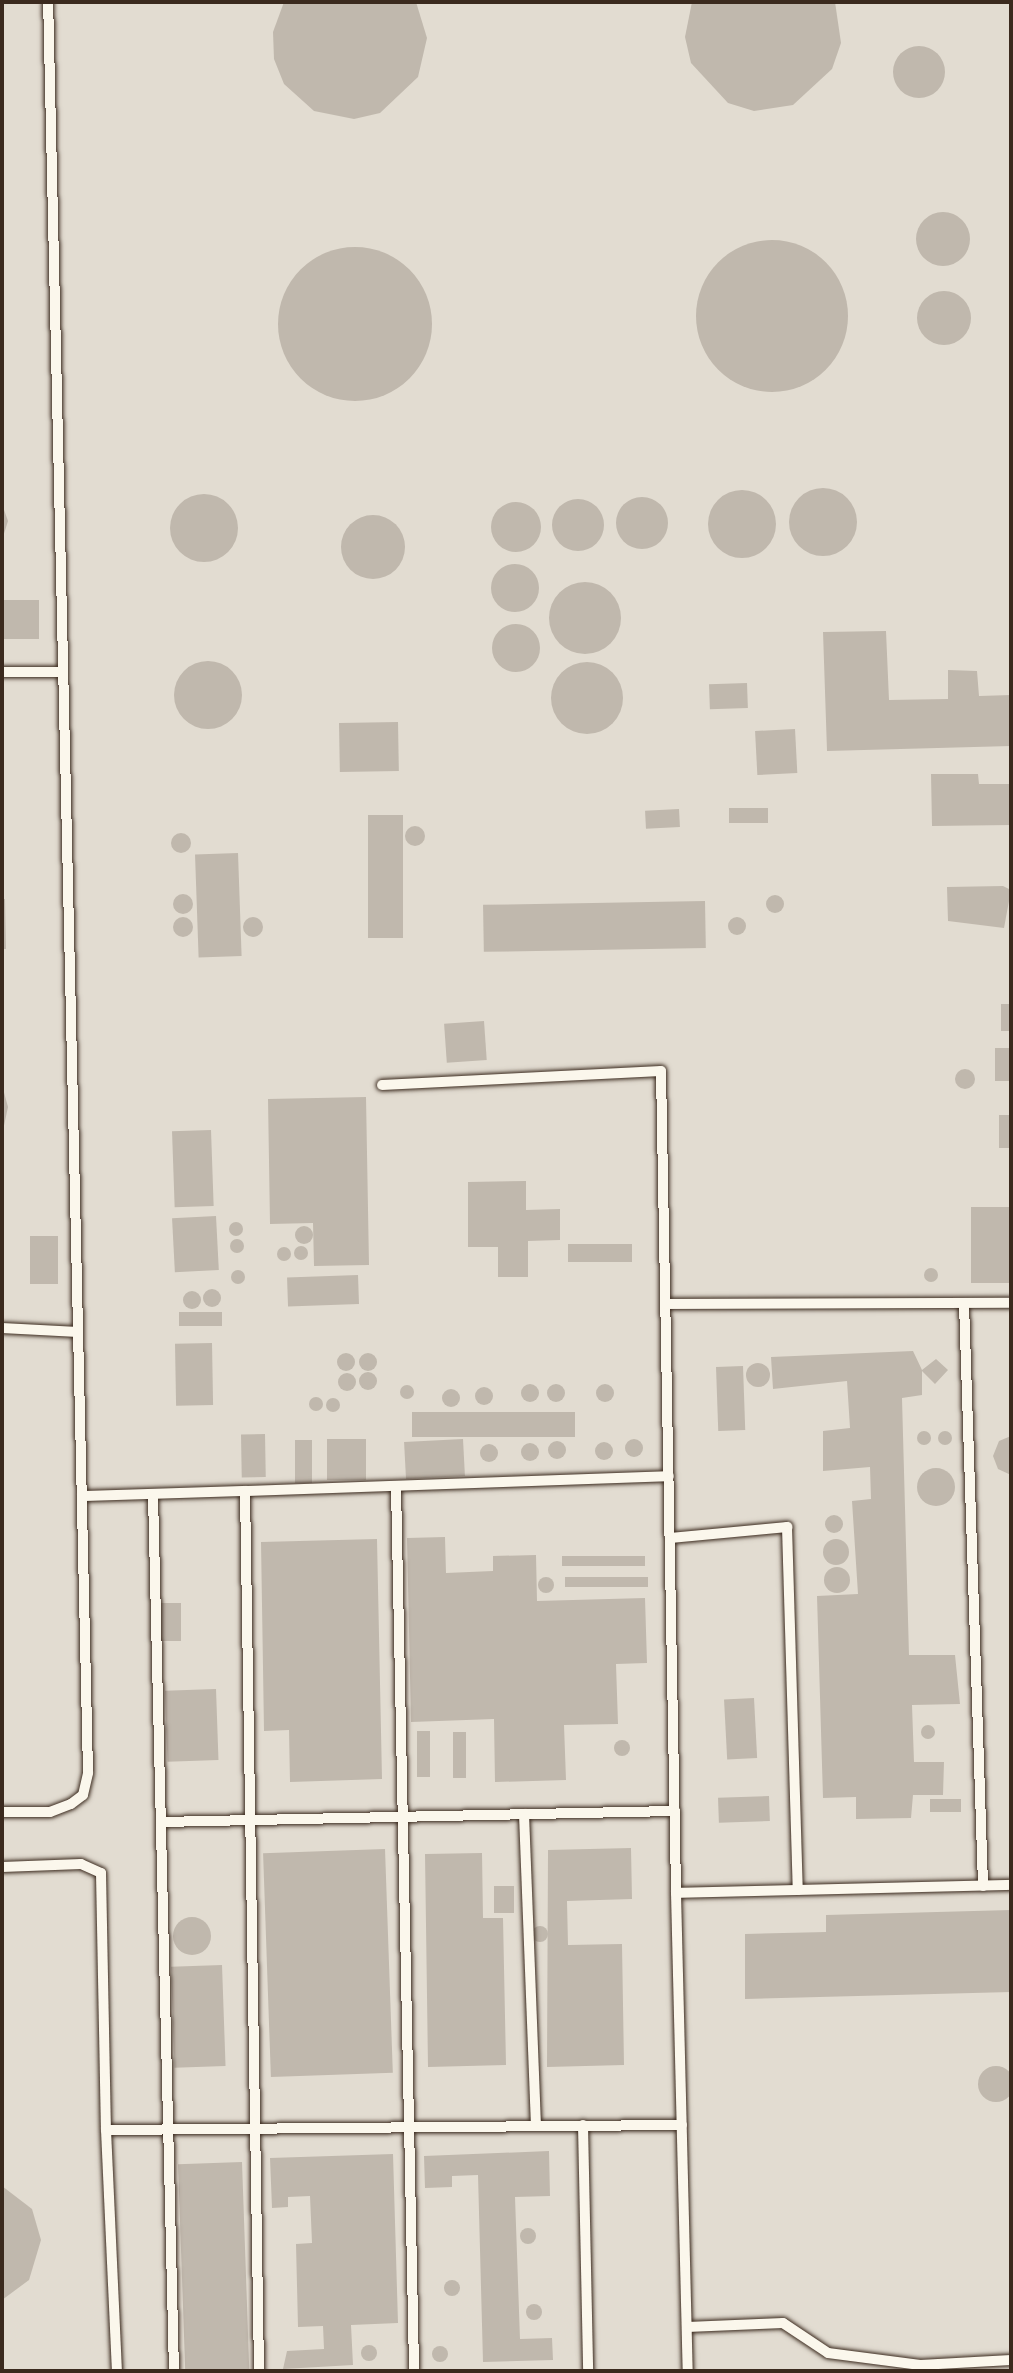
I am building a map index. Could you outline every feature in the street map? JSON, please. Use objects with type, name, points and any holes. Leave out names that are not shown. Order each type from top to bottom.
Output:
[{"type":"lane","points":[[2,1812],[50,1812],[83,1795],[88,1773],[48,2]]},
{"type":"lane","points":[[2,672],[63,672]]},
{"type":"lane","points":[[382,1084],[661,1071],[688,2371]]},
{"type":"lane","points":[[964,1303],[982,1885]]},
{"type":"lane","points":[[666,1304],[1011,1303]]},
{"type":"lane","points":[[2,1328],[78,1332]]},
{"type":"lane","points":[[82,1496],[668,1476]]},
{"type":"lane","points":[[396,1486],[414,2371]]},
{"type":"lane","points":[[245,1491],[259,2371]]},
{"type":"lane","points":[[153,1494],[174,2371]]},
{"type":"lane","points":[[670,1538],[787,1527],[798,1890]]},
{"type":"lane","points":[[161,1822],[675,1811]]},
{"type":"lane","points":[[524,1814],[537,2126]]},
{"type":"lane","points":[[2,1867],[80,1864],[101,1873],[106,2130],[117,2371]]},
{"type":"lane","points":[[676,1893],[1011,1885]]},
{"type":"lane","points":[[106,2130],[682,2124]]},
{"type":"lane","points":[[583,2125],[588,2371]]},
{"type":"lane","points":[[687,2327],[783,2323],[828,2354],[920,2365],[1011,2360]]},
{"type":"shaded area","points":[[2,2],[1011,2],[1011,2371],[2,2371]]},
{"type":"building","points":[[284,2],[416,2],[427,38],[418,77],[380,113],[354,119],[314,111],[284,84],[274,59],[273,32]]},
{"type":"building","points":[[692,2],[835,2],[841,43],[832,69],[793,105],[754,111],[728,103],[691,63],[685,37]]},
{"type":"building","points":[[919,46],[938,53],[945,72],[938,91],[919,98],[900,91],[893,72],[900,53]]},
{"type":"building","points":[[948,212],[958,216],[966,224],[970,239],[966,254],[958,262],[938,266],[928,262],[920,254],[916,234],[920,224],[928,216]]},
{"type":"building","points":[[772,240],[801,245],[826,262],[843,287],[848,316],[843,345],[826,370],[801,387],[772,392],[743,387],[718,370],[701,345],[696,316],[701,287],[718,262],[743,245]]},
{"type":"building","points":[[355,247],[385,253],[410,269],[426,294],[432,324],[426,354],[410,379],[385,395],[355,401],[325,395],[300,379],[284,354],[278,324],[284,294],[300,269],[325,253]]},
{"type":"building","points":[[949,291],[959,295],[967,303],[971,318],[967,333],[959,341],[939,345],[929,341],[921,333],[917,313],[921,303],[929,295]]},
{"type":"building","points":[[823,488],[836,491],[847,498],[854,509],[857,522],[854,535],[847,546],[836,553],[823,556],[810,553],[799,546],[792,535],[789,522],[792,509],[799,498],[810,491]]},
{"type":"building","points":[[742,490],[755,493],[766,500],[773,511],[776,524],[773,537],[766,548],[755,555],[742,558],[729,555],[718,548],[711,537],[708,524],[711,511],[718,500],[729,493]]},
{"type":"building","points":[[204,494],[217,497],[228,504],[235,515],[238,528],[235,541],[228,552],[217,559],[204,562],[191,559],[180,552],[173,541],[170,528],[173,515],[180,504],[191,497]]},
{"type":"building","points":[[642,497],[652,499],[660,505],[666,513],[666,533],[660,541],[652,547],[642,549],[632,547],[624,541],[618,533],[616,523],[618,513],[624,505],[632,499]]},
{"type":"building","points":[[578,499],[588,501],[596,507],[602,515],[602,535],[596,543],[588,549],[578,551],[568,549],[560,543],[554,535],[552,525],[554,515],[560,507],[568,501]]},
{"type":"building","points":[[516,502],[534,509],[541,527],[534,545],[516,552],[498,545],[491,527],[498,509]]},
{"type":"building","points":[[2,504],[8,521],[2,540]]},
{"type":"building","points":[[367,515],[379,515],[396,524],[403,535],[403,559],[396,570],[379,579],[367,579],[355,574],[346,565],[341,553],[341,541],[346,529],[355,520]]},
{"type":"building","points":[[515,564],[532,571],[539,588],[532,605],[515,612],[498,605],[491,588],[498,571]]},
{"type":"building","points":[[585,582],[605,588],[615,598],[621,618],[615,638],[605,648],[585,654],[565,648],[555,638],[549,618],[555,598],[565,588]]},
{"type":"building","points":[[2,600],[39,600],[39,639],[2,639]]},
{"type":"building","points":[[516,624],[533,631],[540,648],[533,665],[516,672],[499,665],[492,648],[499,631]]},
{"type":"building","points":[[886,631],[889,700],[948,699],[948,670],[977,671],[979,696],[1011,695],[1011,746],[827,751],[823,632]]},
{"type":"building","points":[[208,661],[221,664],[232,671],[239,682],[242,695],[239,708],[232,719],[221,726],[208,729],[195,726],[184,719],[177,708],[174,695],[177,682],[184,671],[195,664]]},
{"type":"building","points":[[587,662],[607,668],[617,678],[623,698],[617,718],[607,728],[587,734],[567,728],[557,718],[551,698],[557,678],[567,668]]},
{"type":"building","points":[[747,683],[748,708],[710,709],[709,684]]},
{"type":"building","points":[[398,722],[399,771],[340,772],[339,723]]},
{"type":"building","points":[[795,729],[797,773],[757,775],[755,731]]},
{"type":"building","points":[[931,774],[978,774],[979,784],[1010,784],[1011,825],[932,826]]},
{"type":"building","points":[[729,808],[768,808],[768,823],[729,823]]},
{"type":"building","points":[[679,809],[680,827],[646,829],[645,811]]},
{"type":"building","points":[[368,815],[403,815],[403,938],[368,938]]},
{"type":"building","points":[[411,826],[419,826],[425,836],[419,846],[411,846],[405,840],[405,832]]},
{"type":"building","points":[[177,833],[185,833],[191,843],[185,853],[177,853],[171,847],[171,839]]},
{"type":"building","points":[[238,853],[242,956],[199,957],[195,855]]},
{"type":"building","points":[[1003,886],[1011,890],[1004,928],[948,921],[947,887]]},
{"type":"building","points":[[179,894],[187,894],[193,904],[187,914],[179,914],[173,908],[173,900]]},
{"type":"building","points":[[775,895],[781,898],[784,904],[781,910],[775,913],[769,910],[766,904],[769,898]]},
{"type":"building","points":[[2,899],[5,899],[6,949],[2,949]]},
{"type":"building","points":[[705,901],[706,948],[484,952],[483,905]]},
{"type":"building","points":[[179,917],[187,917],[193,927],[187,937],[179,937],[173,931],[173,923]]},
{"type":"building","points":[[249,917],[257,917],[263,927],[257,937],[249,937],[243,931],[243,923]]},
{"type":"building","points":[[737,917],[743,920],[746,926],[743,932],[737,935],[731,932],[728,926],[731,920]]},
{"type":"building","points":[[1001,1004],[1011,1004],[1011,1031],[1001,1031]]},
{"type":"building","points":[[484,1021],[487,1060],[447,1063],[444,1024]]},
{"type":"building","points":[[995,1048],[1011,1048],[1011,1081],[995,1081]]},
{"type":"building","points":[[965,1069],[972,1072],[975,1079],[972,1086],[965,1089],[958,1086],[955,1079],[958,1072]]},
{"type":"building","points":[[2,1085],[8,1107],[2,1135]]},
{"type":"building","points":[[366,1097],[369,1265],[314,1266],[313,1223],[270,1224],[268,1099]]},
{"type":"building","points":[[999,1115],[1011,1115],[1011,1148],[999,1148]]},
{"type":"building","points":[[211,1130],[214,1206],[175,1207],[172,1131]]},
{"type":"building","points":[[526,1181],[526,1210],[560,1209],[560,1240],[528,1241],[528,1277],[498,1277],[498,1247],[468,1247],[468,1182]]},
{"type":"building","points":[[971,1207],[1011,1207],[1011,1283],[971,1283]]},
{"type":"building","points":[[216,1216],[219,1270],[175,1272],[172,1218]]},
{"type":"building","points":[[236,1222],[241,1224],[241,1234],[236,1236],[231,1234],[229,1229],[231,1224]]},
{"type":"building","points":[[304,1226],[310,1229],[313,1235],[310,1241],[304,1244],[298,1241],[295,1235],[298,1229]]},
{"type":"building","points":[[30,1236],[58,1236],[58,1284],[30,1284]]},
{"type":"building","points":[[237,1239],[242,1241],[242,1251],[237,1253],[232,1251],[230,1246],[232,1241]]},
{"type":"building","points":[[568,1244],[632,1244],[632,1262],[568,1262]]},
{"type":"building","points":[[298,1246],[304,1246],[308,1253],[304,1260],[298,1260],[294,1256],[294,1250]]},
{"type":"building","points":[[284,1247],[289,1249],[289,1259],[284,1261],[279,1259],[277,1254],[279,1249]]},
{"type":"building","points":[[928,1268],[934,1268],[938,1275],[934,1282],[928,1282],[924,1278],[924,1272]]},
{"type":"building","points":[[235,1270],[241,1270],[245,1277],[241,1284],[235,1284],[231,1280],[231,1274]]},
{"type":"building","points":[[358,1275],[359,1304],[288,1306],[287,1277]]},
{"type":"building","points":[[212,1289],[218,1292],[221,1298],[218,1304],[212,1307],[206,1304],[203,1298],[206,1292]]},
{"type":"building","points":[[192,1291],[198,1294],[201,1300],[198,1306],[192,1309],[186,1306],[183,1300],[186,1294]]},
{"type":"building","points":[[179,1312],[222,1312],[222,1326],[179,1326]]},
{"type":"building","points":[[212,1343],[213,1405],[176,1406],[175,1344]]},
{"type":"building","points":[[913,1351],[922,1370],[936,1359],[948,1370],[935,1384],[922,1371],[922,1395],[902,1398],[909,1655],[955,1655],[960,1704],[912,1705],[914,1762],[944,1762],[943,1795],[913,1795],[911,1818],[856,1819],[856,1797],[823,1798],[817,1596],[858,1594],[852,1501],[871,1499],[870,1467],[823,1471],[823,1431],[850,1428],[847,1381],[773,1389],[771,1357]]},
{"type":"building","points":[[346,1353],[352,1356],[355,1362],[352,1368],[346,1371],[340,1368],[337,1362],[340,1356]]},
{"type":"building","points":[[368,1353],[374,1356],[377,1362],[374,1368],[368,1371],[362,1368],[359,1362],[362,1356]]},
{"type":"building","points":[[758,1363],[769,1370],[770,1375],[763,1386],[758,1387],[747,1380],[746,1375],[753,1364]]},
{"type":"building","points":[[743,1366],[745,1430],[718,1431],[716,1367]]},
{"type":"building","points":[[368,1372],[374,1375],[377,1381],[374,1387],[368,1390],[362,1387],[359,1381],[362,1375]]},
{"type":"building","points":[[347,1373],[353,1376],[356,1382],[353,1388],[347,1391],[341,1388],[338,1382],[341,1376]]},
{"type":"building","points":[[530,1384],[536,1387],[539,1393],[536,1399],[530,1402],[524,1399],[521,1393],[524,1387]]},
{"type":"building","points":[[556,1384],[562,1387],[565,1393],[562,1399],[556,1402],[550,1399],[547,1393],[550,1387]]},
{"type":"building","points":[[605,1384],[611,1387],[614,1393],[611,1399],[605,1402],[599,1399],[596,1393],[599,1387]]},
{"type":"building","points":[[407,1385],[412,1387],[412,1397],[407,1399],[402,1397],[400,1392],[402,1387]]},
{"type":"building","points":[[484,1387],[490,1390],[493,1396],[490,1402],[484,1405],[478,1402],[475,1396],[478,1390]]},
{"type":"building","points":[[451,1389],[457,1392],[460,1398],[457,1404],[451,1407],[445,1404],[442,1398],[445,1392]]},
{"type":"building","points":[[316,1397],[321,1399],[321,1409],[316,1411],[311,1409],[309,1404],[311,1399]]},
{"type":"building","points":[[333,1398],[338,1400],[338,1410],[333,1412],[328,1410],[326,1405],[328,1400]]},
{"type":"building","points":[[412,1412],[575,1412],[575,1437],[412,1437]]},
{"type":"building","points":[[924,1431],[929,1433],[929,1443],[924,1445],[919,1443],[917,1438],[919,1433]]},
{"type":"building","points":[[945,1431],[950,1433],[950,1443],[945,1445],[940,1443],[938,1438],[940,1433]]},
{"type":"building","points":[[241,1434],[265,1434],[266,1477],[242,1477]]},
{"type":"building","points":[[1011,1436],[1011,1475],[998,1469],[993,1456],[999,1441]]},
{"type":"building","points":[[327,1439],[366,1439],[366,1480],[327,1480]]},
{"type":"building","points":[[463,1439],[465,1476],[406,1479],[404,1442]]},
{"type":"building","points":[[634,1439],[640,1442],[643,1448],[640,1454],[634,1457],[628,1454],[625,1448],[628,1442]]},
{"type":"building","points":[[295,1440],[312,1440],[312,1483],[295,1483]]},
{"type":"building","points":[[557,1441],[563,1444],[566,1450],[563,1456],[557,1459],[551,1456],[548,1450],[551,1444]]},
{"type":"building","points":[[604,1442],[610,1445],[613,1451],[610,1457],[604,1460],[598,1457],[595,1451],[598,1445]]},
{"type":"building","points":[[530,1443],[536,1446],[539,1452],[536,1458],[530,1461],[524,1458],[521,1452],[524,1446]]},
{"type":"building","points":[[489,1444],[495,1447],[498,1453],[495,1459],[489,1462],[483,1459],[480,1453],[483,1447]]},
{"type":"building","points":[[936,1468],[950,1473],[955,1487],[950,1501],[936,1506],[922,1501],[917,1487],[922,1473]]},
{"type":"building","points":[[830,1515],[838,1515],[843,1524],[841,1531],[830,1533],[825,1528],[825,1520]]},
{"type":"building","points":[[445,1537],[446,1573],[493,1571],[493,1556],[536,1555],[537,1601],[645,1598],[647,1663],[616,1664],[618,1724],[564,1725],[566,1780],[495,1782],[494,1719],[411,1722],[407,1538]]},
{"type":"building","points":[[377,1539],[382,1779],[290,1782],[289,1730],[264,1731],[261,1542]]},
{"type":"building","points":[[836,1539],[845,1543],[849,1552],[845,1561],[836,1565],[827,1561],[823,1552],[827,1543]]},
{"type":"building","points":[[562,1556],[645,1556],[645,1566],[562,1566]]},
{"type":"building","points":[[837,1567],[846,1571],[850,1580],[846,1589],[837,1593],[828,1589],[824,1580],[828,1571]]},
{"type":"building","points":[[543,1577],[549,1577],[554,1585],[552,1591],[543,1593],[538,1588],[538,1582]]},
{"type":"building","points":[[565,1577],[648,1577],[648,1587],[565,1587]]},
{"type":"building","points":[[161,1603],[181,1603],[181,1641],[161,1641]]},
{"type":"building","points":[[216,1689],[218,1760],[168,1762],[165,1691]]},
{"type":"building","points":[[754,1698],[757,1758],[727,1759],[724,1700]]},
{"type":"building","points":[[928,1725],[933,1727],[933,1737],[928,1739],[923,1737],[921,1732],[923,1727]]},
{"type":"building","points":[[417,1731],[430,1731],[430,1777],[417,1777]]},
{"type":"building","points":[[453,1732],[466,1732],[466,1778],[453,1778]]},
{"type":"building","points":[[619,1740],[625,1740],[630,1748],[628,1754],[619,1756],[614,1751],[614,1745]]},
{"type":"building","points":[[769,1796],[770,1821],[719,1823],[718,1798]]},
{"type":"building","points":[[930,1799],[961,1799],[961,1812],[930,1812]]},
{"type":"building","points":[[631,1848],[632,1899],[567,1901],[568,1945],[622,1944],[624,2065],[547,2067],[548,1850]]},
{"type":"building","points":[[385,1849],[393,2073],[271,2077],[263,1853]]},
{"type":"building","points":[[482,1853],[483,1918],[503,1918],[506,2065],[428,2067],[425,1854]]},
{"type":"building","points":[[494,1886],[514,1886],[514,1913],[494,1913]]},
{"type":"building","points":[[1011,1910],[1011,1992],[745,1999],[745,1934],[826,1932],[826,1915]]},
{"type":"building","points":[[192,1917],[205,1923],[211,1936],[205,1949],[192,1955],[179,1949],[173,1936],[179,1923]]},
{"type":"building","points":[[540,1926],[546,1928],[546,1940],[540,1942],[534,1940],[532,1934],[534,1928]]},
{"type":"building","points":[[222,1965],[226,2066],[175,2068],[171,1967]]},
{"type":"building","points":[[996,2066],[1008,2072],[1014,2084],[1008,2096],[996,2102],[984,2096],[978,2084],[984,2072]]},
{"type":"building","points":[[549,2151],[550,2196],[515,2197],[520,2339],[552,2338],[553,2360],[483,2362],[478,2175],[452,2176],[452,2187],[425,2188],[424,2156]]},
{"type":"building","points":[[393,2154],[398,2323],[351,2325],[353,2365],[283,2369],[287,2351],[324,2349],[323,2326],[298,2327],[296,2244],[312,2243],[310,2196],[288,2197],[288,2207],[272,2208],[270,2158]]},
{"type":"building","points":[[242,2162],[249,2371],[185,2371],[178,2164]]},
{"type":"building","points":[[2,2186],[32,2209],[41,2240],[29,2280],[2,2300]]},
{"type":"building","points":[[525,2228],[531,2228],[536,2236],[534,2242],[525,2244],[520,2239],[520,2233]]},
{"type":"building","points":[[449,2280],[455,2280],[460,2288],[458,2294],[449,2296],[444,2291],[444,2285]]},
{"type":"building","points":[[531,2304],[537,2304],[542,2312],[540,2318],[531,2320],[526,2315],[526,2309]]},
{"type":"building","points":[[366,2345],[372,2345],[377,2353],[375,2359],[366,2361],[361,2356],[361,2350]]},
{"type":"building","points":[[437,2346],[443,2346],[448,2354],[446,2360],[437,2362],[432,2357],[432,2351]]}]
